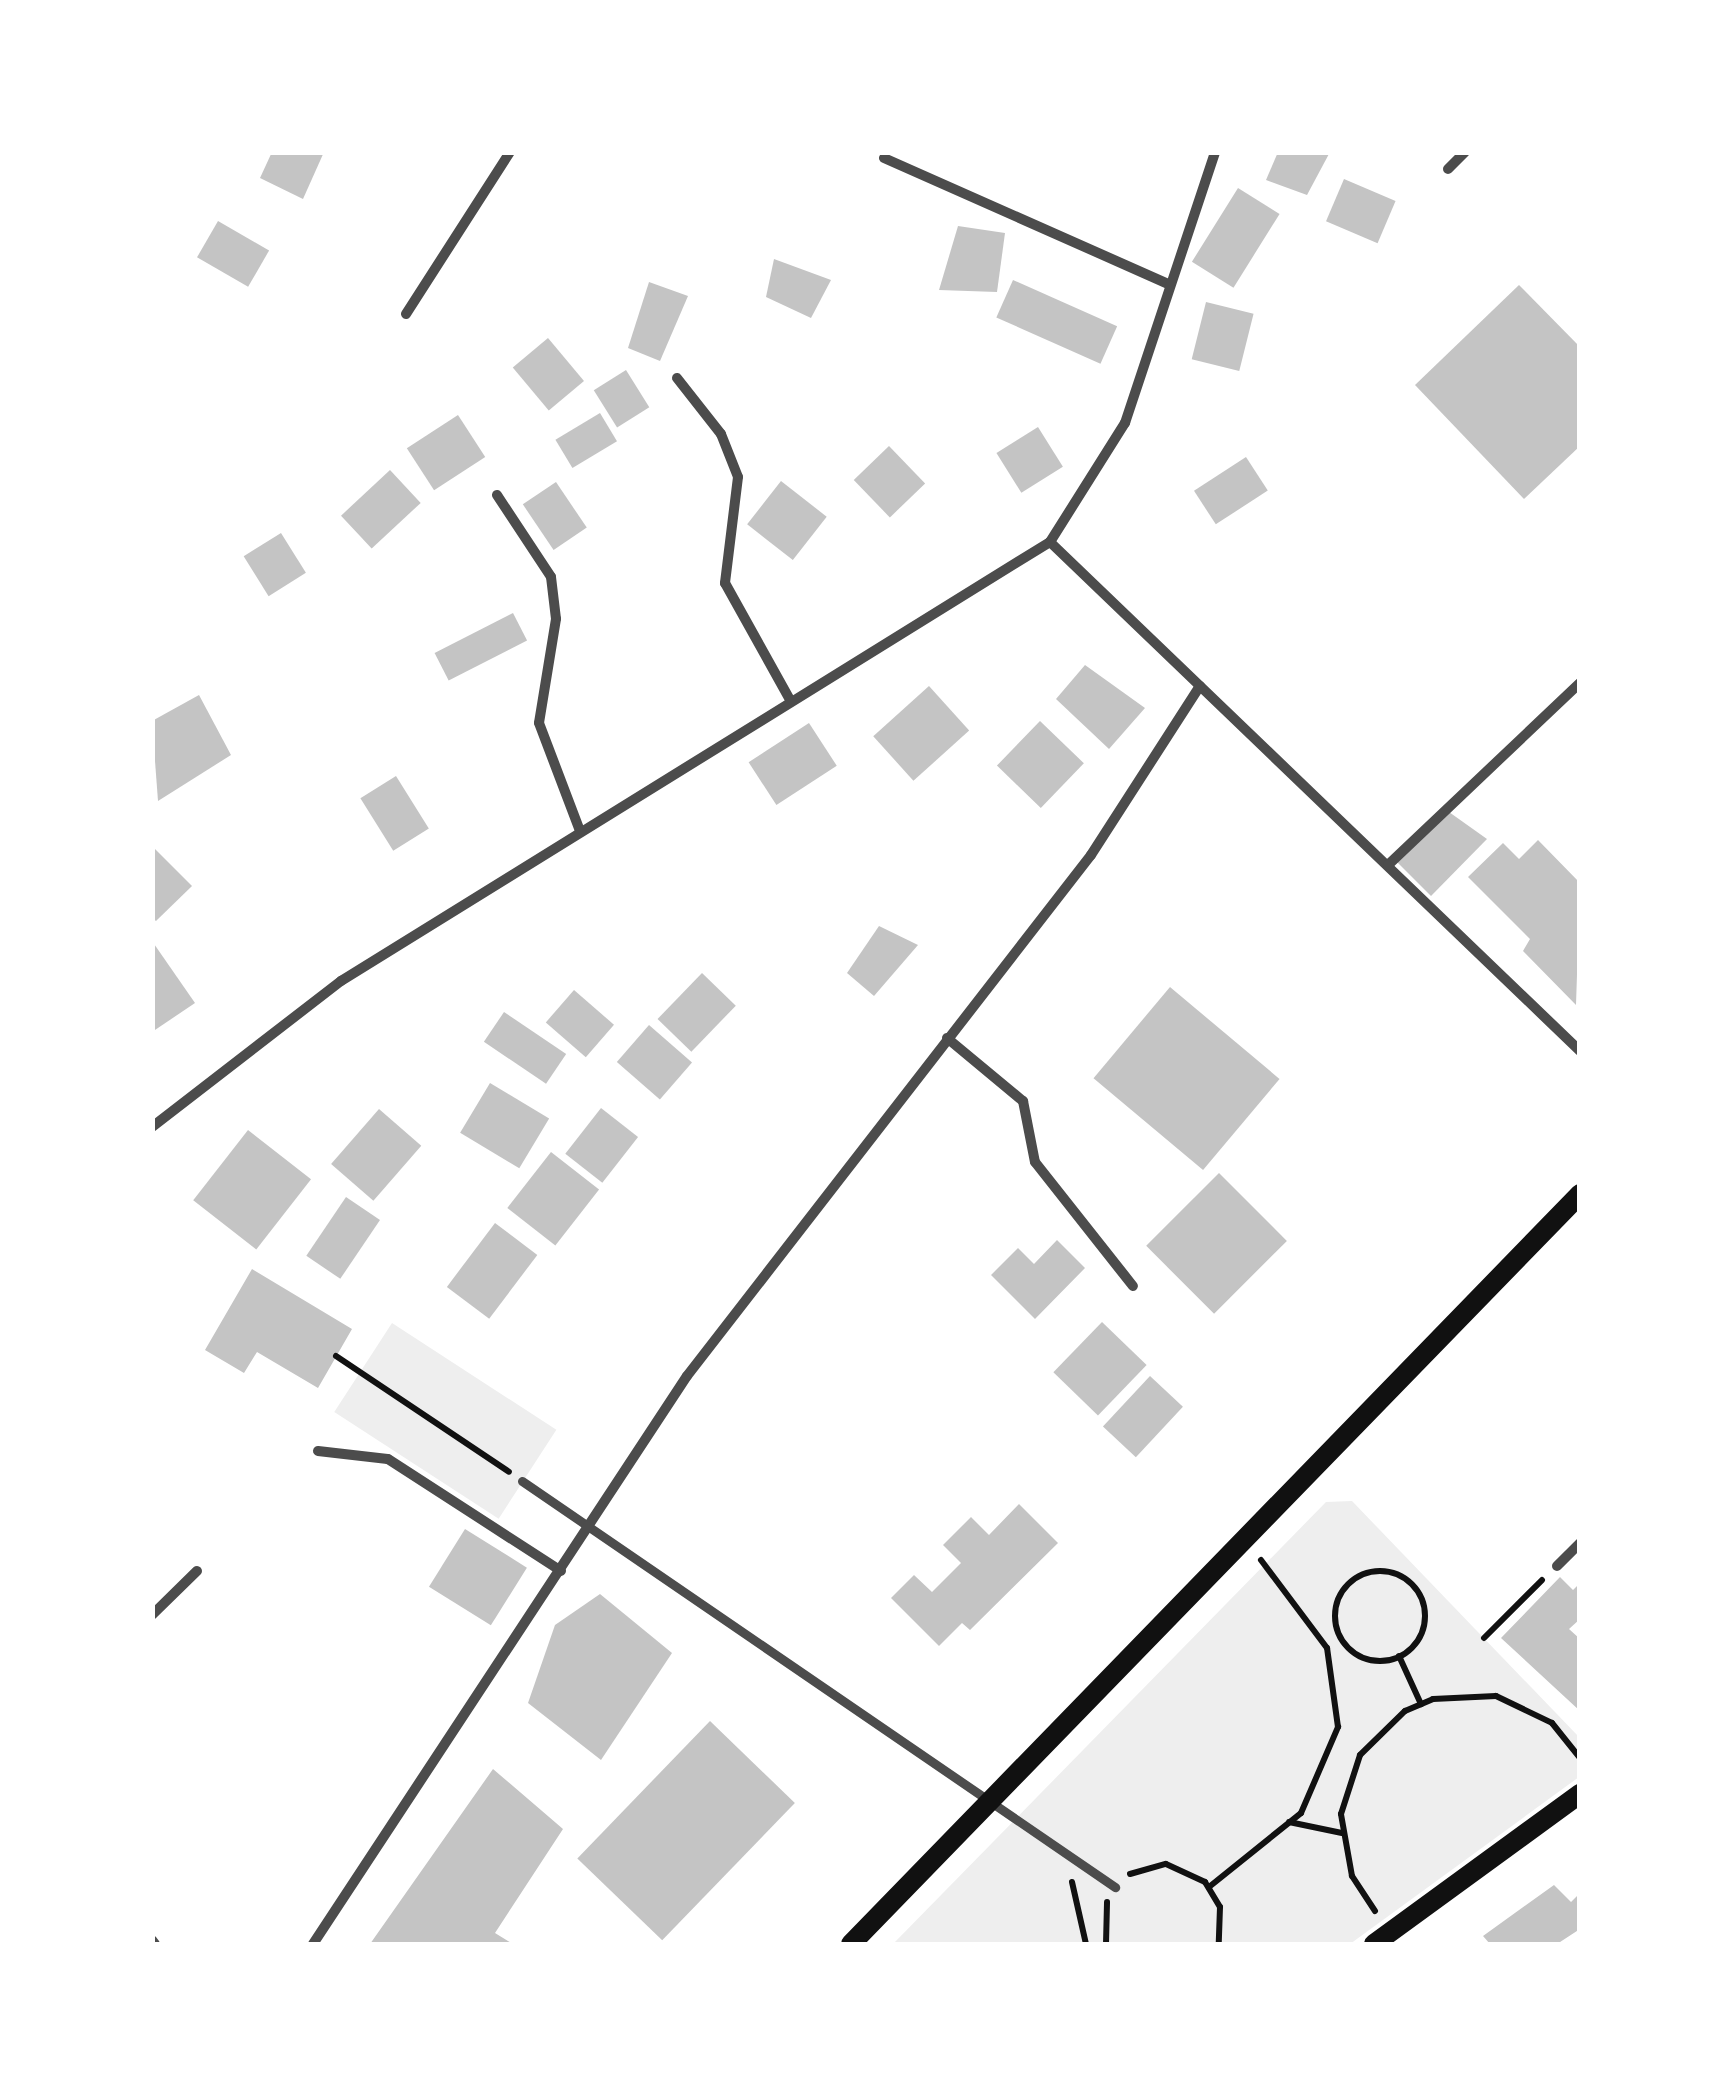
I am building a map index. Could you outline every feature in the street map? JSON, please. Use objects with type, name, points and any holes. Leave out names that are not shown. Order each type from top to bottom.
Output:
[{"type":"main road","points":[[851,1944],[1246,1546],[1580,1194]]},
{"type":"main road","points":[[1382,1939],[1580,1794]]},
{"type":"street","points":[[406,314],[510,152]]},
{"type":"street","points":[[152,1127],[341,981],[788,698],[1050,542],[1125,423],[1214,152]]},
{"type":"street","points":[[1448,169],[1465,152]]},
{"type":"street","points":[[884,158],[1170,285]]},
{"type":"street","points":[[676,378],[722,434],[738,477],[724,583],[788,698]]},
{"type":"street","points":[[497,495],[550,577],[556,619],[539,723],[580,831]]},
{"type":"street","points":[[1050,542],[1580,1051]]},
{"type":"street","points":[[1388,865],[1580,683]]},
{"type":"street","points":[[313,1944],[687,1376],[1091,854],[1200,686]]},
{"type":"street","points":[[947,1038],[1023,1101],[1035,1162],[1133,1286]]},
{"type":"street","points":[[318,1451],[388,1459],[561,1570]]},
{"type":"street","points":[[522,1482],[996,1801],[1114,1887]]},
{"type":"street","points":[[1557,1566],[1580,1543]]},
{"type":"street","points":[[152,1615],[197,1570]]},
{"type":"path","points":[[336,1356],[522,1482]]},
{"type":"path","points":[[1209,1887],[1290,1822],[1316,1792],[1334,1746],[1338,1698],[1326,1648],[1246,1546]]},
{"type":"path","points":[[1484,1638],[1557,1566]]},
{"type":"path","points":[[1368,1572],[1396,1573],[1418,1591],[1425,1618],[1400,1656],[1364,1658],[1342,1640],[1335,1613],[1345,1587],[1368,1572]]},
{"type":"path","points":[[1326,1648],[1342,1640]]},
{"type":"path","points":[[1400,1656],[1421,1704]]},
{"type":"path","points":[[1382,1939],[1352,1876],[1342,1832],[1360,1754],[1421,1704],[1465,1694],[1526,1706],[1580,1758]]},
{"type":"path","points":[[1290,1822],[1342,1832]]},
{"type":"path","points":[[1063,1850],[1086,1944]]},
{"type":"path","points":[[1106,1944],[1102,1928],[1114,1887],[1166,1864],[1209,1887],[1220,1907],[1219,1944]]},
{"type":"path","points":[[1084,1932],[1102,1928]]},
{"type":"shaded area","points":[[392,1323],[556,1430],[499,1519],[334,1412]]},
{"type":"shaded area","points":[[1352,1501],[1579,1737],[1579,1777],[1350,1944],[893,1944],[1326,1502]]},
{"type":"building","points":[[272,152],[324,152],[303,199],[260,178]]},
{"type":"building","points":[[1278,152],[1330,152],[1307,195],[1266,180]]},
{"type":"building","points":[[1344,179],[1396,201],[1378,243],[1326,221]]},
{"type":"building","points":[[1238,188],[1280,214],[1233,288],[1192,262]]},
{"type":"building","points":[[218,221],[269,250],[248,287],[197,257]]},
{"type":"building","points":[[958,226],[1005,233],[997,292],[939,290]]},
{"type":"building","points":[[774,259],[831,280],[811,318],[766,297]]},
{"type":"building","points":[[1013,280],[1117,326],[1100,364],[996,317]]},
{"type":"building","points":[[649,282],[688,296],[660,361],[628,348]]},
{"type":"building","points":[[1519,285],[1580,347],[1580,446],[1524,499],[1415,385]]},
{"type":"building","points":[[1206,302],[1254,314],[1239,371],[1192,359]]},
{"type":"building","points":[[548,338],[584,381],[549,410],[513,368]]},
{"type":"building","points":[[626,370],[649,407],[617,427],[594,390]]},
{"type":"building","points":[[600,413],[617,441],[572,468],[555,440]]},
{"type":"building","points":[[458,415],[485,457],[434,490],[407,448]]},
{"type":"building","points":[[1038,427],[1063,467],[1021,493],[996,453]]},
{"type":"building","points":[[889,446],[925,483],[890,517],[854,480]]},
{"type":"building","points":[[1246,457],[1268,491],[1216,524],[1194,491]]},
{"type":"building","points":[[390,470],[421,503],[372,549],[341,516]]},
{"type":"building","points":[[781,481],[827,517],[793,560],[747,524]]},
{"type":"building","points":[[556,482],[587,528],[554,550],[523,504]]},
{"type":"building","points":[[281,533],[306,573],[269,596],[244,556]]},
{"type":"building","points":[[513,613],[527,641],[449,681],[435,653]]},
{"type":"building","points":[[1085,665],[1145,708],[1109,749],[1056,699]]},
{"type":"building","points":[[929,686],[969,731],[913,781],[873,736]]},
{"type":"building","points":[[199,695],[231,755],[158,801],[152,721]]},
{"type":"building","points":[[1040,721],[1084,763],[1041,808],[997,766]]},
{"type":"building","points":[[809,723],[837,766],[776,805],[749,762]]},
{"type":"building","points":[[396,776],[429,829],[393,851],[360,798]]},
{"type":"building","points":[[1449,812],[1487,839],[1431,896],[1395,860]]},
{"type":"building","points":[[1538,840],[1580,883],[1576,1005],[1523,951],[1530,939],[1468,877],[1503,843],[1519,859]]},
{"type":"building","points":[[155,849],[192,886],[156,921],[152,918]]},
{"type":"building","points":[[879,926],[918,945],[874,996],[847,973]]},
{"type":"building","points":[[152,941],[195,1003],[152,1032]]},
{"type":"building","points":[[702,973],[736,1006],[691,1052],[658,1019]]},
{"type":"building","points":[[1170,987],[1280,1079],[1203,1170],[1094,1078]]},
{"type":"building","points":[[574,990],[614,1025],[586,1057],[546,1022]]},
{"type":"building","points":[[504,1012],[566,1054],[546,1084],[484,1042]]},
{"type":"building","points":[[649,1025],[692,1062],[660,1099],[617,1062]]},
{"type":"building","points":[[490,1083],[549,1119],[519,1168],[460,1133]]},
{"type":"building","points":[[601,1108],[638,1137],[602,1183],[565,1154]]},
{"type":"building","points":[[379,1109],[421,1146],[373,1201],[331,1164]]},
{"type":"building","points":[[248,1130],[311,1179],[256,1249],[193,1200]]},
{"type":"building","points":[[551,1152],[599,1190],[555,1246],[507,1208]]},
{"type":"building","points":[[1219,1173],[1287,1241],[1214,1314],[1146,1246]]},
{"type":"building","points":[[346,1197],[380,1220],[340,1279],[306,1256]]},
{"type":"building","points":[[495,1223],[537,1255],[489,1319],[447,1287]]},
{"type":"building","points":[[1057,1240],[1085,1268],[1035,1319],[991,1275],[1018,1248],[1034,1264]]},
{"type":"building","points":[[252,1269],[352,1329],[318,1388],[257,1352],[244,1373],[205,1350]]},
{"type":"building","points":[[1102,1322],[1147,1365],[1098,1415],[1053,1372]]},
{"type":"building","points":[[1150,1376],[1183,1407],[1136,1457],[1103,1426]]},
{"type":"building","points":[[1019,1504],[1058,1543],[970,1630],[962,1623],[939,1646],[891,1598],[914,1575],[932,1592],[961,1563],[943,1545],[971,1517],[989,1535]]},
{"type":"building","points":[[465,1529],[527,1568],[491,1625],[429,1587]]},
{"type":"building","points":[[1560,1577],[1573,1590],[1580,1583],[1580,1619],[1569,1629],[1580,1639],[1580,1711],[1501,1638]]},
{"type":"building","points":[[600,1594],[672,1653],[601,1760],[528,1703],[555,1625]]},
{"type":"building","points":[[710,1721],[795,1803],[662,1940],[577,1858]]},
{"type":"building","points":[[493,1769],[563,1829],[495,1933],[513,1944],[370,1944]]},
{"type":"building","points":[[1554,1885],[1571,1902],[1580,1893],[1580,1929],[1557,1944],[1490,1944],[1483,1936]]}]
